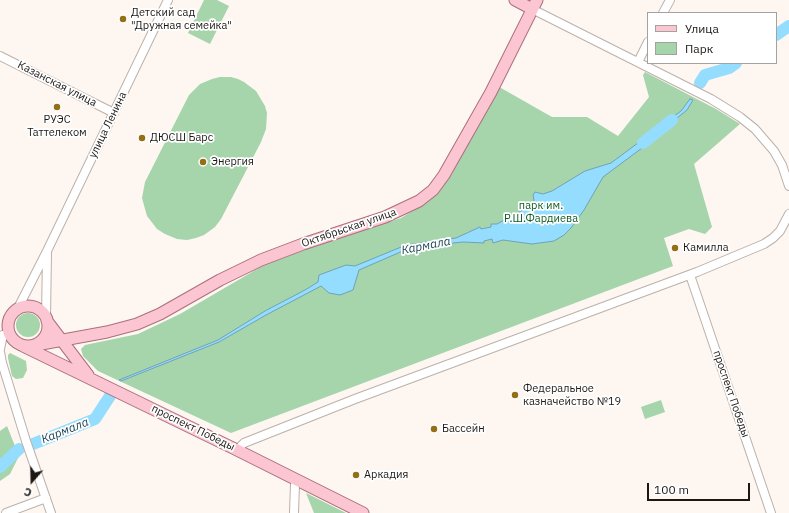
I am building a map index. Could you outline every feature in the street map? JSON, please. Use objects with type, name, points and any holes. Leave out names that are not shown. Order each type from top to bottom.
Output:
[{"type":"main road","points":[[515,0],[535,4]]},
{"type":"main road","name":"Октябрьская улица","points":[[36,345],[107,332],[137,324],[160,314],[220,280],[261,260],[303,244],[385,217],[419,201],[433,190],[444,175],[491,92],[535,4]]},
{"type":"main road","points":[[46,319],[47,333],[36,345],[19,344],[3,329],[11,316],[24,306],[33,307],[40,310],[61,341],[89,377]]},
{"type":"main road","name":"проспект Победы","points":[[19,344],[89,377],[363,513]]},
{"type":"street","name":"улица Ленина","points":[[17,310],[168,0]]},
{"type":"street","points":[[664,12],[670,0]]},
{"type":"street","points":[[535,4],[638,62],[711,99],[740,117],[766,140],[782,165],[789,186]]},
{"type":"street","points":[[638,62],[647,44]]},
{"type":"street","name":"Казанская улица","points":[[0,56],[114,113]]},
{"type":"street","points":[[237,450],[244,443],[348,402],[690,274],[764,244],[786,228],[789,214]]},
{"type":"street","points":[[46,319],[47,251]]},
{"type":"street","name":"проспект Победы","points":[[690,274],[771,513]]},
{"type":"street","points":[[3,329],[0,350],[2,363],[26,441],[51,513]]},
{"type":"street","points":[[294,513],[297,480]]},
{"type":"street","points":[[6,513],[46,498]]},
{"type":"green space","points":[[204,0],[217,0],[229,6],[210,44],[188,33]]},
{"type":"green space","name":"парк им. Р.Ш.Фардиева","points":[[645,72],[716,109],[740,124],[694,164],[712,227],[705,234],[689,229],[664,238],[673,266],[231,433],[98,371],[83,356],[81,349],[85,345],[138,334],[180,314],[264,265],[401,218],[430,200],[452,174],[494,84],[552,117],[587,117],[618,136],[649,97],[643,75]]},
{"type":"green space","name":"Энергия","points":[[220,77],[231,77],[238,79],[256,91],[265,106],[267,113],[266,129],[261,142],[221,219],[215,227],[204,235],[196,238],[187,240],[177,239],[157,229],[147,216],[142,198],[145,182],[189,95],[200,84]]},
{"type":"green space","points":[[28,313],[36,317],[40,325],[36,333],[28,337],[20,333],[16,325],[20,317]]},
{"type":"green space","points":[[10,353],[26,361],[27,370],[23,378],[16,379],[12,376],[8,358]]},
{"type":"green space","points":[[661,400],[665,412],[645,419],[641,407]]},
{"type":"green space","points":[[7,426],[19,456],[10,474],[0,481],[0,431]]},
{"type":"green space","points":[[306,493],[346,513],[314,513]]},
{"type":"water","points":[[690,99],[693,100],[687,110],[661,131],[655,131],[654,136],[642,148],[603,177],[584,210],[571,228],[564,235],[554,241],[532,244],[503,240],[493,243],[492,239],[484,241],[484,243],[463,242],[448,245],[446,243],[405,250],[359,270],[353,290],[340,295],[329,293],[321,286],[219,342],[121,381],[119,380],[218,340],[265,311],[318,282],[319,275],[346,265],[355,266],[406,245],[456,238],[480,227],[481,229],[491,227],[491,224],[497,224],[532,205],[534,200],[533,195],[535,192],[543,194],[552,191],[585,171],[611,163],[681,111]]},
{"type":"waterway","name":"Кармала","points":[[777,34],[789,26]]},
{"type":"waterway","name":"Кармала","points":[[700,83],[705,75],[729,68],[735,64]]},
{"type":"waterway","name":"Кармала","points":[[643,143],[672,120]]},
{"type":"waterway","name":"Кармала","points":[[33,444],[95,419],[110,396]]},
{"type":"waterway","name":"Кармала","points":[[0,467],[19,449]]},
{"type":"place","name":"Детский сад \"Дружная семейка\"","points":[[123,19]]},
{"type":"place","name":"РУЭС Таттелеком","points":[[57,107]]},
{"type":"place","name":"ДЮСШ Барс","points":[[142,138]]},
{"type":"place","name":"Энергия","points":[[203,162]]},
{"type":"place","name":"Камилла","points":[[675,248]]},
{"type":"place","name":"Федеральное казначейство №19","points":[[515,395]]},
{"type":"place","name":"Бассейн","points":[[434,429]]},
{"type":"place","name":"Аркадия","points":[[356,475]]}]
